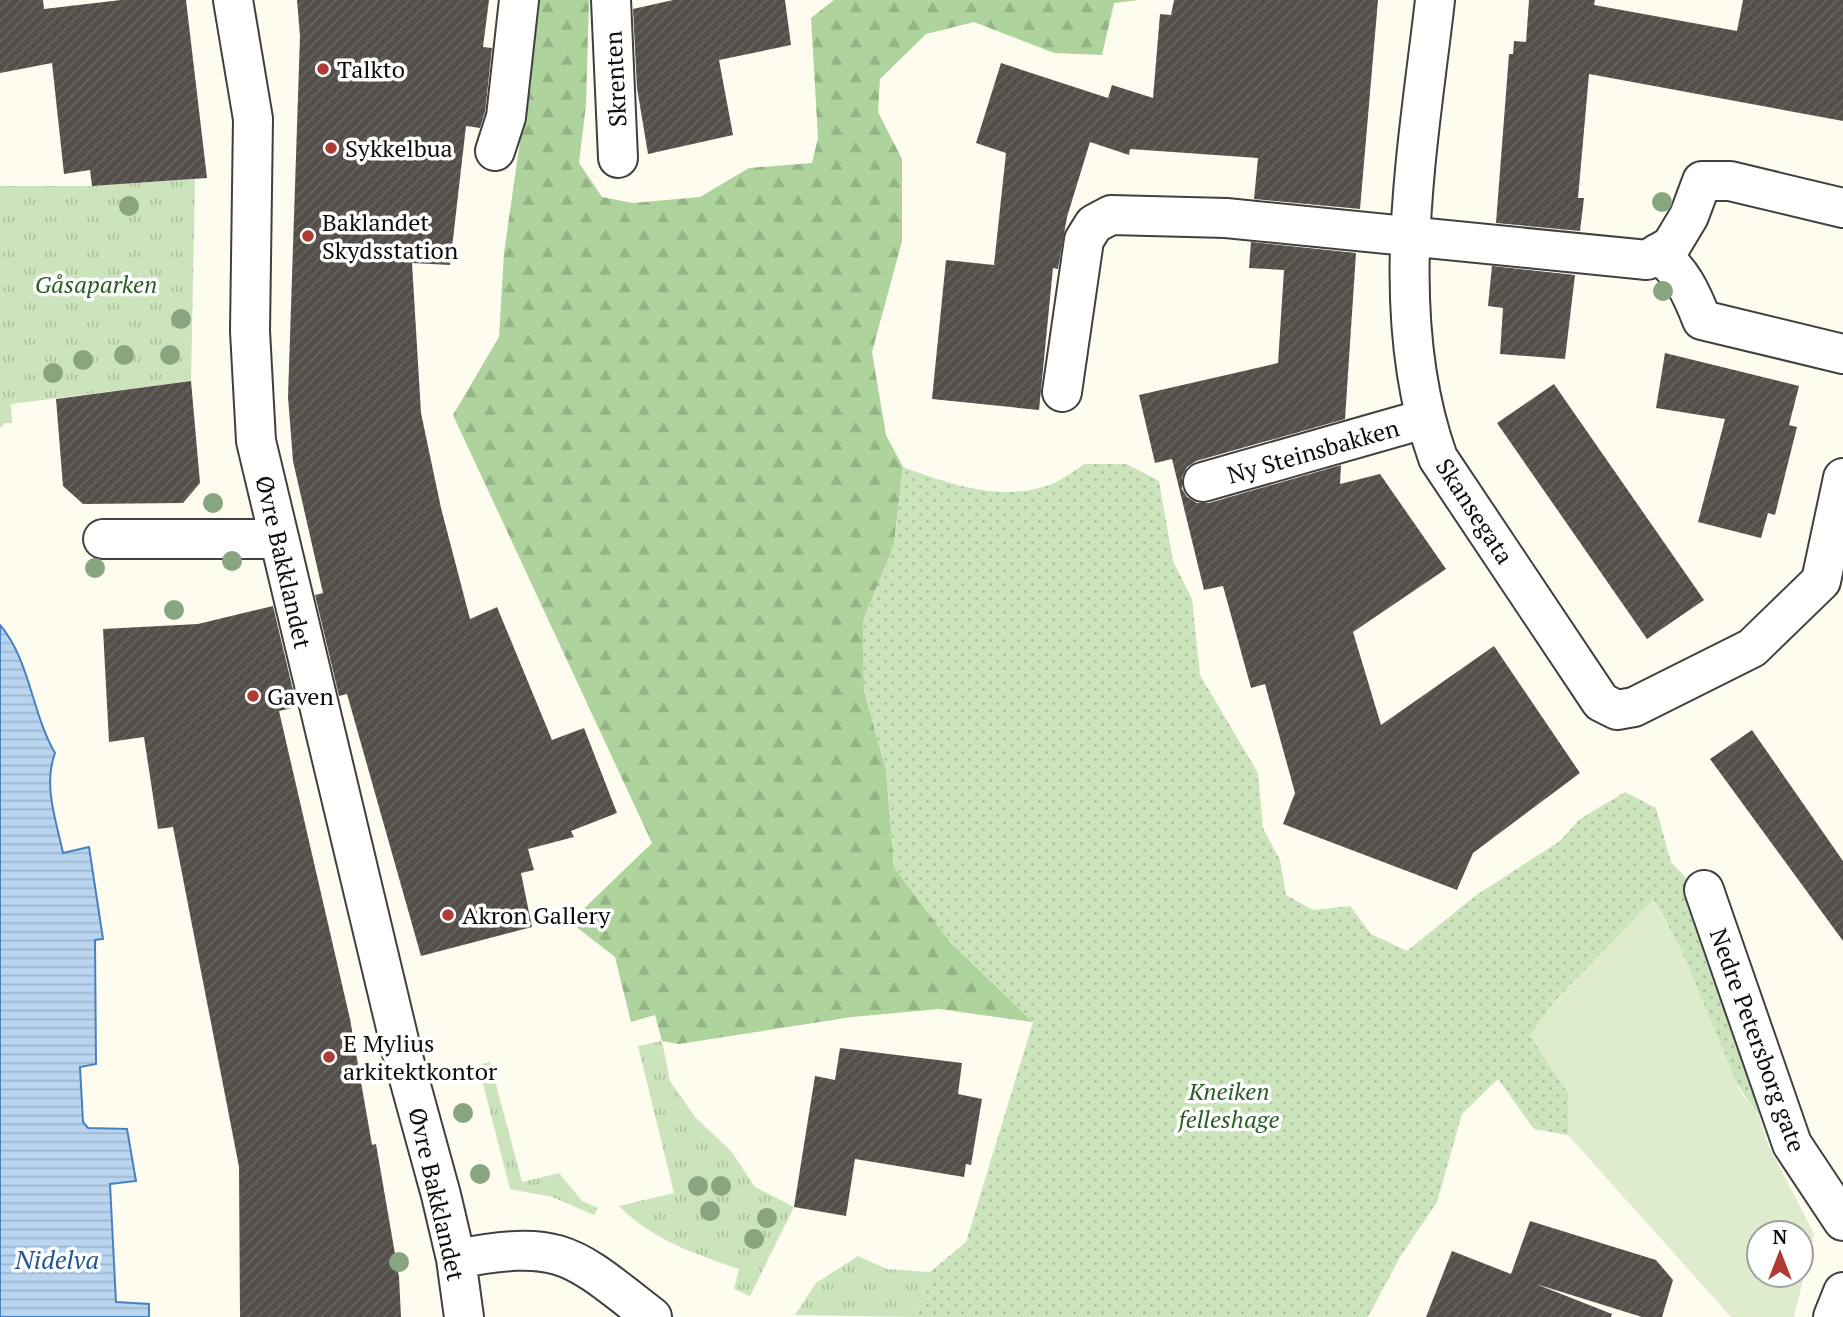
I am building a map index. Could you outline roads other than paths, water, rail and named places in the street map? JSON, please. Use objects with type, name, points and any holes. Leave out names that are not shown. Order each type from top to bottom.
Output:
[{"type":"street","name":"Øvre Bakklandet","points":[[233,0],[253,120],[250,331],[256,442],[456,1259],[464,1317]]},
{"type":"street","points":[[495,151],[506,117],[519,0]]},
{"type":"street","name":"Skrenten","points":[[611,0],[618,158]]},
{"type":"street","name":"Skansegata","points":[[1435,0],[1408,238],[1417,384],[1424,419],[1446,469],[1601,702],[1617,710],[1634,707],[1752,648],[1821,582],[1843,478]]},
{"type":"street","points":[[1062,392],[1084,240],[1094,224],[1111,215],[1226,218],[1647,260],[1671,246],[1689,216],[1702,181],[1730,181],[1843,208]]},
{"type":"street","points":[[1658,253],[1676,267],[1689,286],[1702,320],[1843,354]]},
{"type":"street","name":"Ny Steinsbakken","points":[[1203,482],[1424,419]]},
{"type":"street","points":[[103,539],[278,539]]},
{"type":"street","name":"Nedre Petersborg gate","points":[[1704,890],[1792,1144],[1843,1221]]},
{"type":"street","points":[[456,1259],[496,1251],[538,1249],[559,1253],[582,1263],[652,1317]]},
{"type":"street","points":[[1833,1317],[1843,1292]]},
{"type":"water","name":"Nidelva","points":[[0,625],[18,654],[47,738],[55,753],[50,790],[63,853],[89,847],[103,939],[95,940],[96,1064],[80,1067],[83,1122],[88,1128],[127,1129],[136,1181],[110,1184],[116,1302],[149,1304],[149,1317],[0,1317]]},
{"type":"place","name":"Talkto","points":[[323,69]]},
{"type":"place","name":"Sykkelbua","points":[[331,148]]},
{"type":"place","name":"Baklandet Skydsstation","points":[[308,236]]},
{"type":"place","name":"Gaven","points":[[253,696]]},
{"type":"place","name":"Akron Gallery","points":[[448,915]]},
{"type":"place","name":"E Mylius arkitektkontor","points":[[329,1057]]},
{"type":"park label","name":"Gåsaparken","points":[[96,284]]},
{"type":"park label","name":"Kneiken felleshage","points":[[1229,1105]]}]
